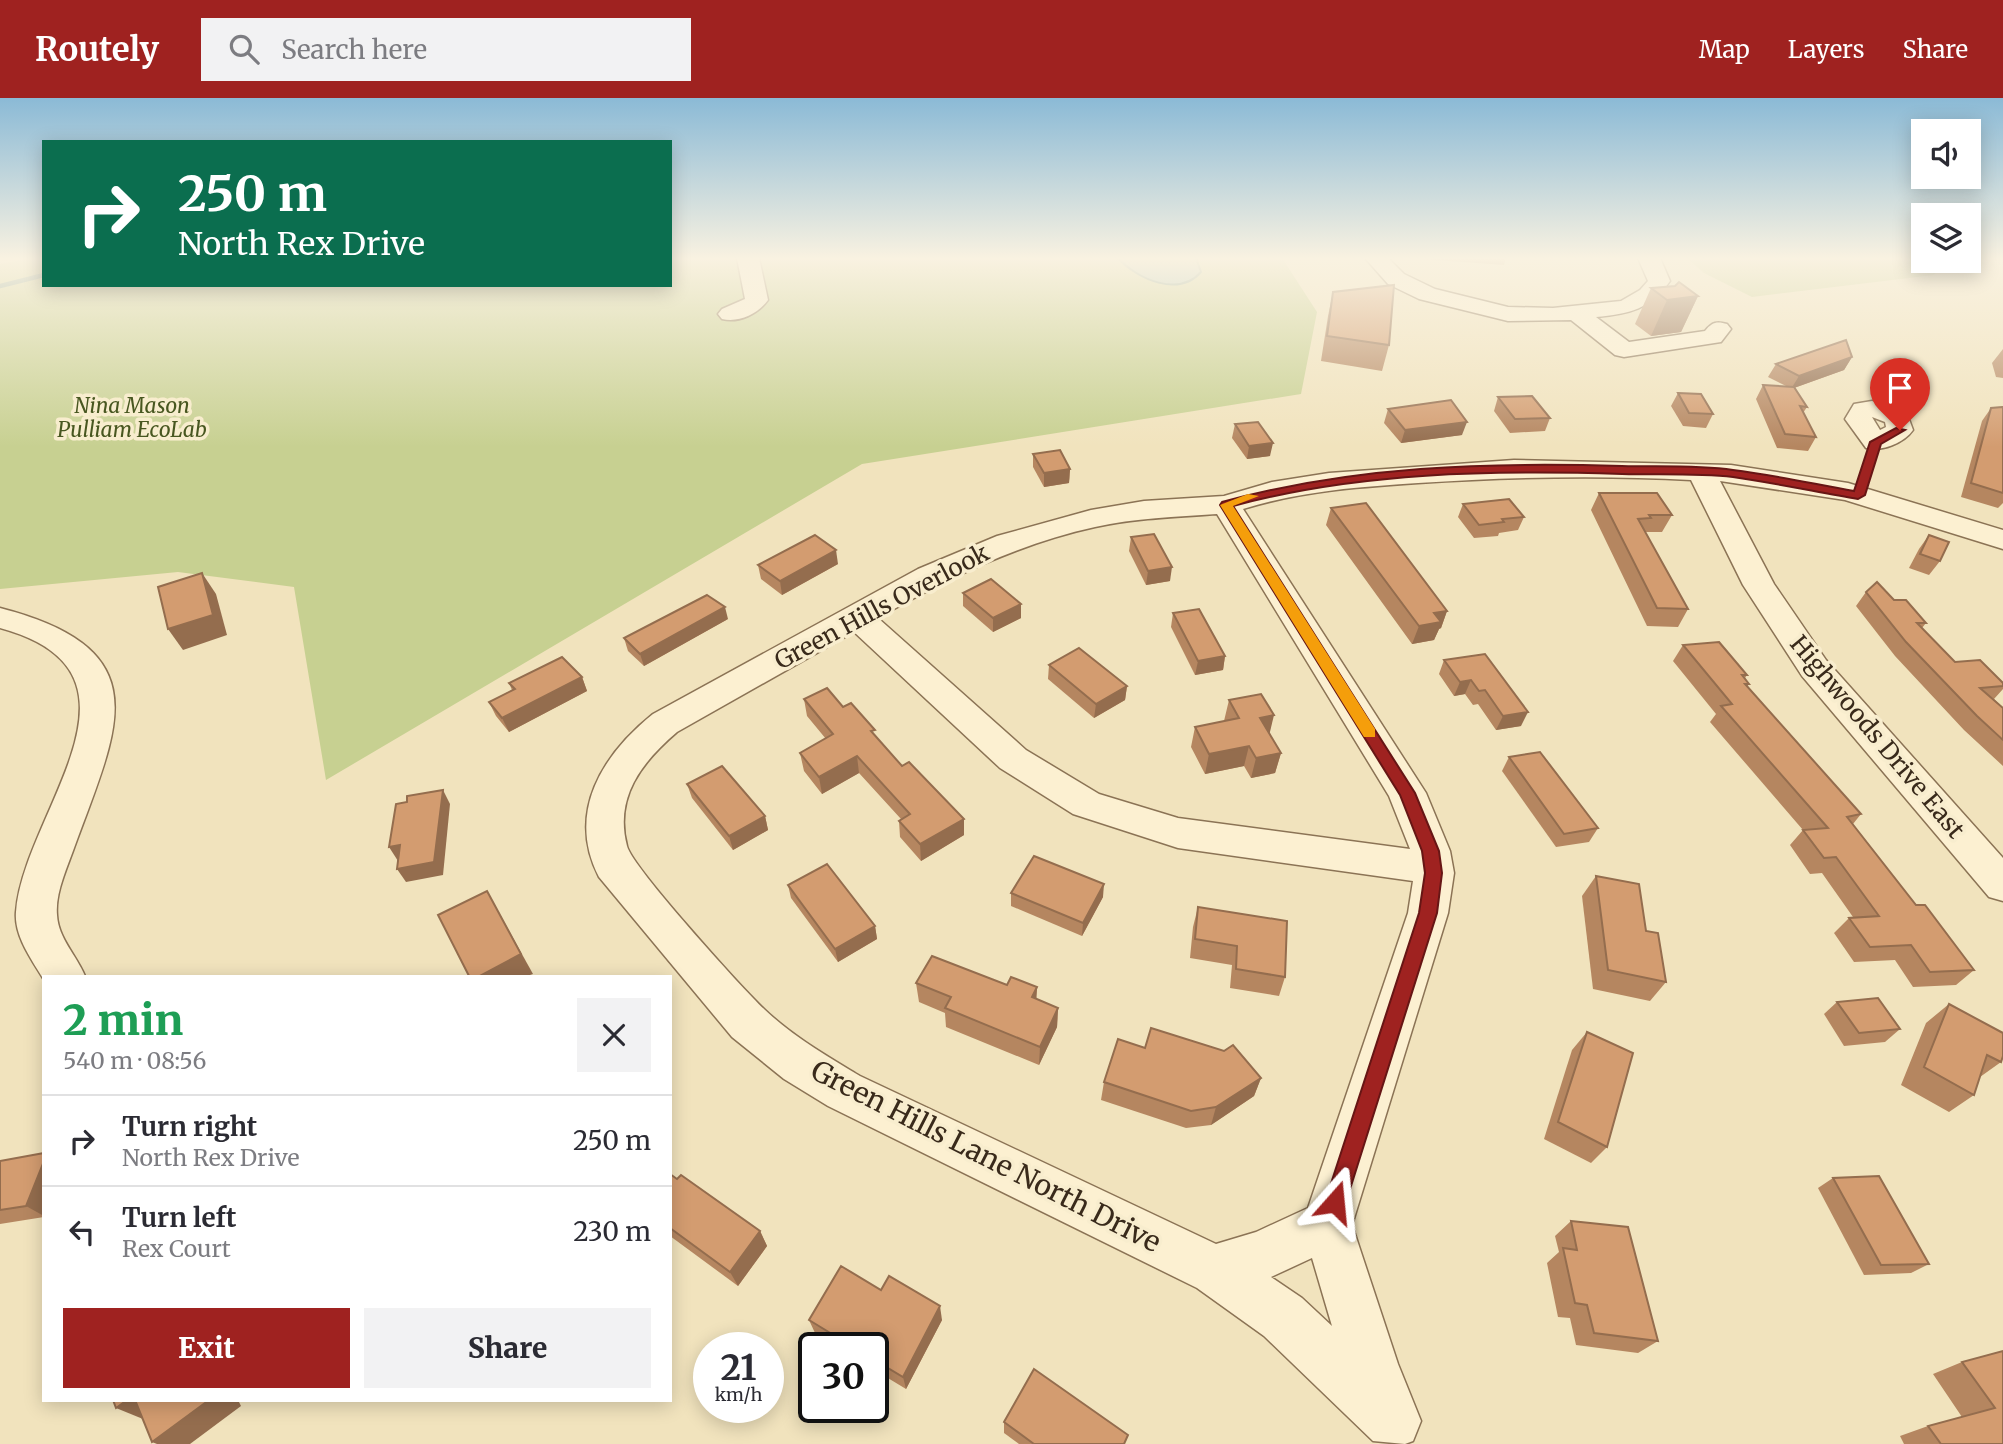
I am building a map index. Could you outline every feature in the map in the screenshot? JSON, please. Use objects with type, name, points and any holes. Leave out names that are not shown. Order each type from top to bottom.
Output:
[{"type":"street","points":[[1586,321],[1624,350],[1700,341],[1713,337],[1719,329]]},
{"type":"street","name":"Green Hills Overlook","points":[[615,778],[641,742],[665,723],[960,561],[1032,534],[1126,513],[1226,505],[1312,483],[1439,471],[1567,467],[1702,471],[1779,479],[1867,469],[1941,518],[2003,541]]},
{"type":"street","name":"Highwoods Drive East","points":[[1702,471],[1759,586],[1814,668],[2003,885]]},
{"type":"street","points":[[1226,505],[1407,793],[1430,851],[1433,868],[1428,913],[1327,1225],[1371,1366],[1398,1432]]},
{"type":"street","points":[[858,617],[1013,759],[1086,804],[1178,833],[1433,868]]},
{"type":"street","points":[[0,618],[32,626],[64,642],[86,664],[96,686],[99,719],[95,741],[42,882],[36,914],[40,935],[63,975]]},
{"type":"street","name":"Green Hills Lane North Drive","points":[[615,778],[605,803],[602,825],[603,841],[617,873],[733,1009],[768,1039],[844,1091],[1215,1270],[1283,1318],[1398,1432]]},
{"type":"street","points":[[1215,1270],[1261,1256],[1327,1225]]},
{"type":"green space","name":"Nina Mason Pulliam EcoLab","points":[[0,321],[1315,321],[1301,394],[862,464],[326,780],[294,587],[178,572],[0,589]]},
{"type":"building","points":[[1329,321],[1391,321],[1389,345],[1327,336]]},
{"type":"building","points":[[1846,340],[1852,357],[1799,376],[1776,364]]},
{"type":"building","points":[[1763,385],[1794,387],[1807,407],[1800,406],[1816,437],[1785,434]]},
{"type":"building","points":[[1678,393],[1701,394],[1713,414],[1689,413]]},
{"type":"building","points":[[1532,396],[1550,418],[1515,419],[1498,397]]},
{"type":"building","points":[[1451,400],[1467,422],[1405,430],[1388,409]]},
{"type":"building","points":[[2003,407],[2003,493],[1971,483],[1991,408]]},
{"type":"building","points":[[1258,422],[1273,443],[1249,446],[1235,424]]},
{"type":"building","points":[[1060,450],[1070,469],[1044,473],[1033,454]]},
{"type":"building","points":[[1599,493],[1657,493],[1672,515],[1649,515],[1651,518],[1638,519],[1688,609],[1657,608]]},
{"type":"building","points":[[1509,499],[1524,517],[1479,525],[1463,504]]},
{"type":"building","points":[[1366,503],[1447,611],[1434,613],[1441,622],[1419,626],[1331,508]]},
{"type":"building","points":[[1154,534],[1172,567],[1148,571],[1131,537]]},
{"type":"building","points":[[815,535],[836,550],[780,581],[758,565]]},
{"type":"building","points":[[1929,535],[1949,542],[1940,561],[1920,554]]},
{"type":"building","points":[[202,573],[213,615],[168,629],[158,587]]},
{"type":"building","points":[[991,579],[1021,604],[993,618],[963,593]]},
{"type":"building","points":[[1877,582],[1894,600],[1906,600],[1926,623],[1917,623],[1955,662],[1980,660],[2003,683],[2003,686],[1980,688],[2003,708],[2003,740],[1906,642],[1866,592]]},
{"type":"building","points":[[707,595],[725,607],[640,654],[624,638]]},
{"type":"building","points":[[1199,609],[1225,656],[1198,661],[1173,613]]},
{"type":"building","points":[[1719,642],[1747,675],[1742,675],[1749,684],[1745,684],[1861,814],[1847,817],[1916,905],[1925,905],[1974,970],[1930,972],[1911,945],[1870,947],[1849,918],[1879,916],[1836,857],[1824,858],[1803,830],[1828,828],[1721,706],[1732,704],[1683,645]]},
{"type":"building","points":[[1079,648],[1127,686],[1096,704],[1049,665]]},
{"type":"building","points":[[1485,654],[1528,712],[1503,716],[1485,690],[1479,691],[1471,680],[1460,682],[1444,660]]},
{"type":"building","points":[[562,657],[582,677],[502,718],[489,702],[515,689],[509,683]]},
{"type":"building","points":[[827,688],[843,707],[851,703],[902,766],[909,762],[964,819],[920,844],[899,821],[910,814],[857,756],[819,777],[800,753],[833,734],[804,699]]},
{"type":"building","points":[[1261,694],[1274,715],[1260,718],[1281,753],[1256,758],[1249,746],[1209,754],[1195,727],[1239,718],[1229,700]]},
{"type":"building","points":[[1540,752],[1598,828],[1564,834],[1509,757]]},
{"type":"building","points":[[722,766],[765,816],[729,836],[687,784]]},
{"type":"building","points":[[443,790],[434,862],[397,869],[400,845],[389,847],[396,804],[407,802],[407,796]]},
{"type":"building","points":[[1034,856],[1104,884],[1083,923],[1011,893]]},
{"type":"building","points":[[827,864],[875,926],[835,949],[788,885]]},
{"type":"building","points":[[1596,876],[1639,884],[1646,931],[1658,933],[1666,982],[1608,970]]},
{"type":"building","points":[[487,891],[521,954],[482,975],[468,975],[438,915]]},
{"type":"building","points":[[1198,907],[1287,921],[1285,977],[1236,969],[1237,946],[1195,939]]},
{"type":"building","points":[[932,956],[1007,985],[1011,977],[1037,987],[1032,997],[1058,1008],[1040,1047],[945,1008],[951,997],[916,983]]},
{"type":"building","points":[[1878,998],[1900,1029],[1859,1033],[1837,1002]]},
{"type":"building","points":[[1949,1004],[2003,1033],[2001,1062],[1987,1055],[1974,1095],[1924,1067]]},
{"type":"building","points":[[1151,1028],[1224,1051],[1233,1045],[1261,1078],[1216,1107],[1191,1111],[1104,1082],[1118,1039],[1145,1048]]},
{"type":"building","points":[[1587,1032],[1633,1053],[1607,1147],[1558,1122]]},
{"type":"building","points":[[42,1153],[42,1166],[26,1206],[0,1210],[0,1161]]},
{"type":"building","points":[[672,1175],[677,1179],[681,1175],[760,1231],[730,1272],[672,1229]]},
{"type":"building","points":[[1879,1176],[1929,1264],[1881,1265],[1833,1178]]},
{"type":"building","points":[[1571,1221],[1628,1227],[1658,1341],[1594,1333],[1587,1305],[1575,1303],[1563,1248],[1577,1250]]},
{"type":"building","points":[[841,1266],[881,1290],[889,1276],[940,1306],[903,1377],[889,1369],[889,1332],[829,1332],[809,1320]]},
{"type":"building","points":[[2003,1351],[2003,1444],[1941,1444],[1928,1426],[1995,1408],[1962,1362]]},
{"type":"building","points":[[1034,1369],[1128,1435],[1124,1444],[1034,1444],[1004,1422]]},
{"type":"building","points":[[114,1402],[124,1402],[116,1408]]},
{"type":"building","points":[[136,1402],[206,1402],[152,1442]]},
{"type":"slow traffic","points":[[1253,496],[1226,505],[1370,733]]},
{"type":"route","points":[[1335,1202],[1428,913],[1434,873],[1430,851],[1407,793],[1226,505],[1248,497],[1329,481],[1439,471],[1541,467],[1731,473],[1808,484],[1858,495],[1876,442],[1900,430]]}]
